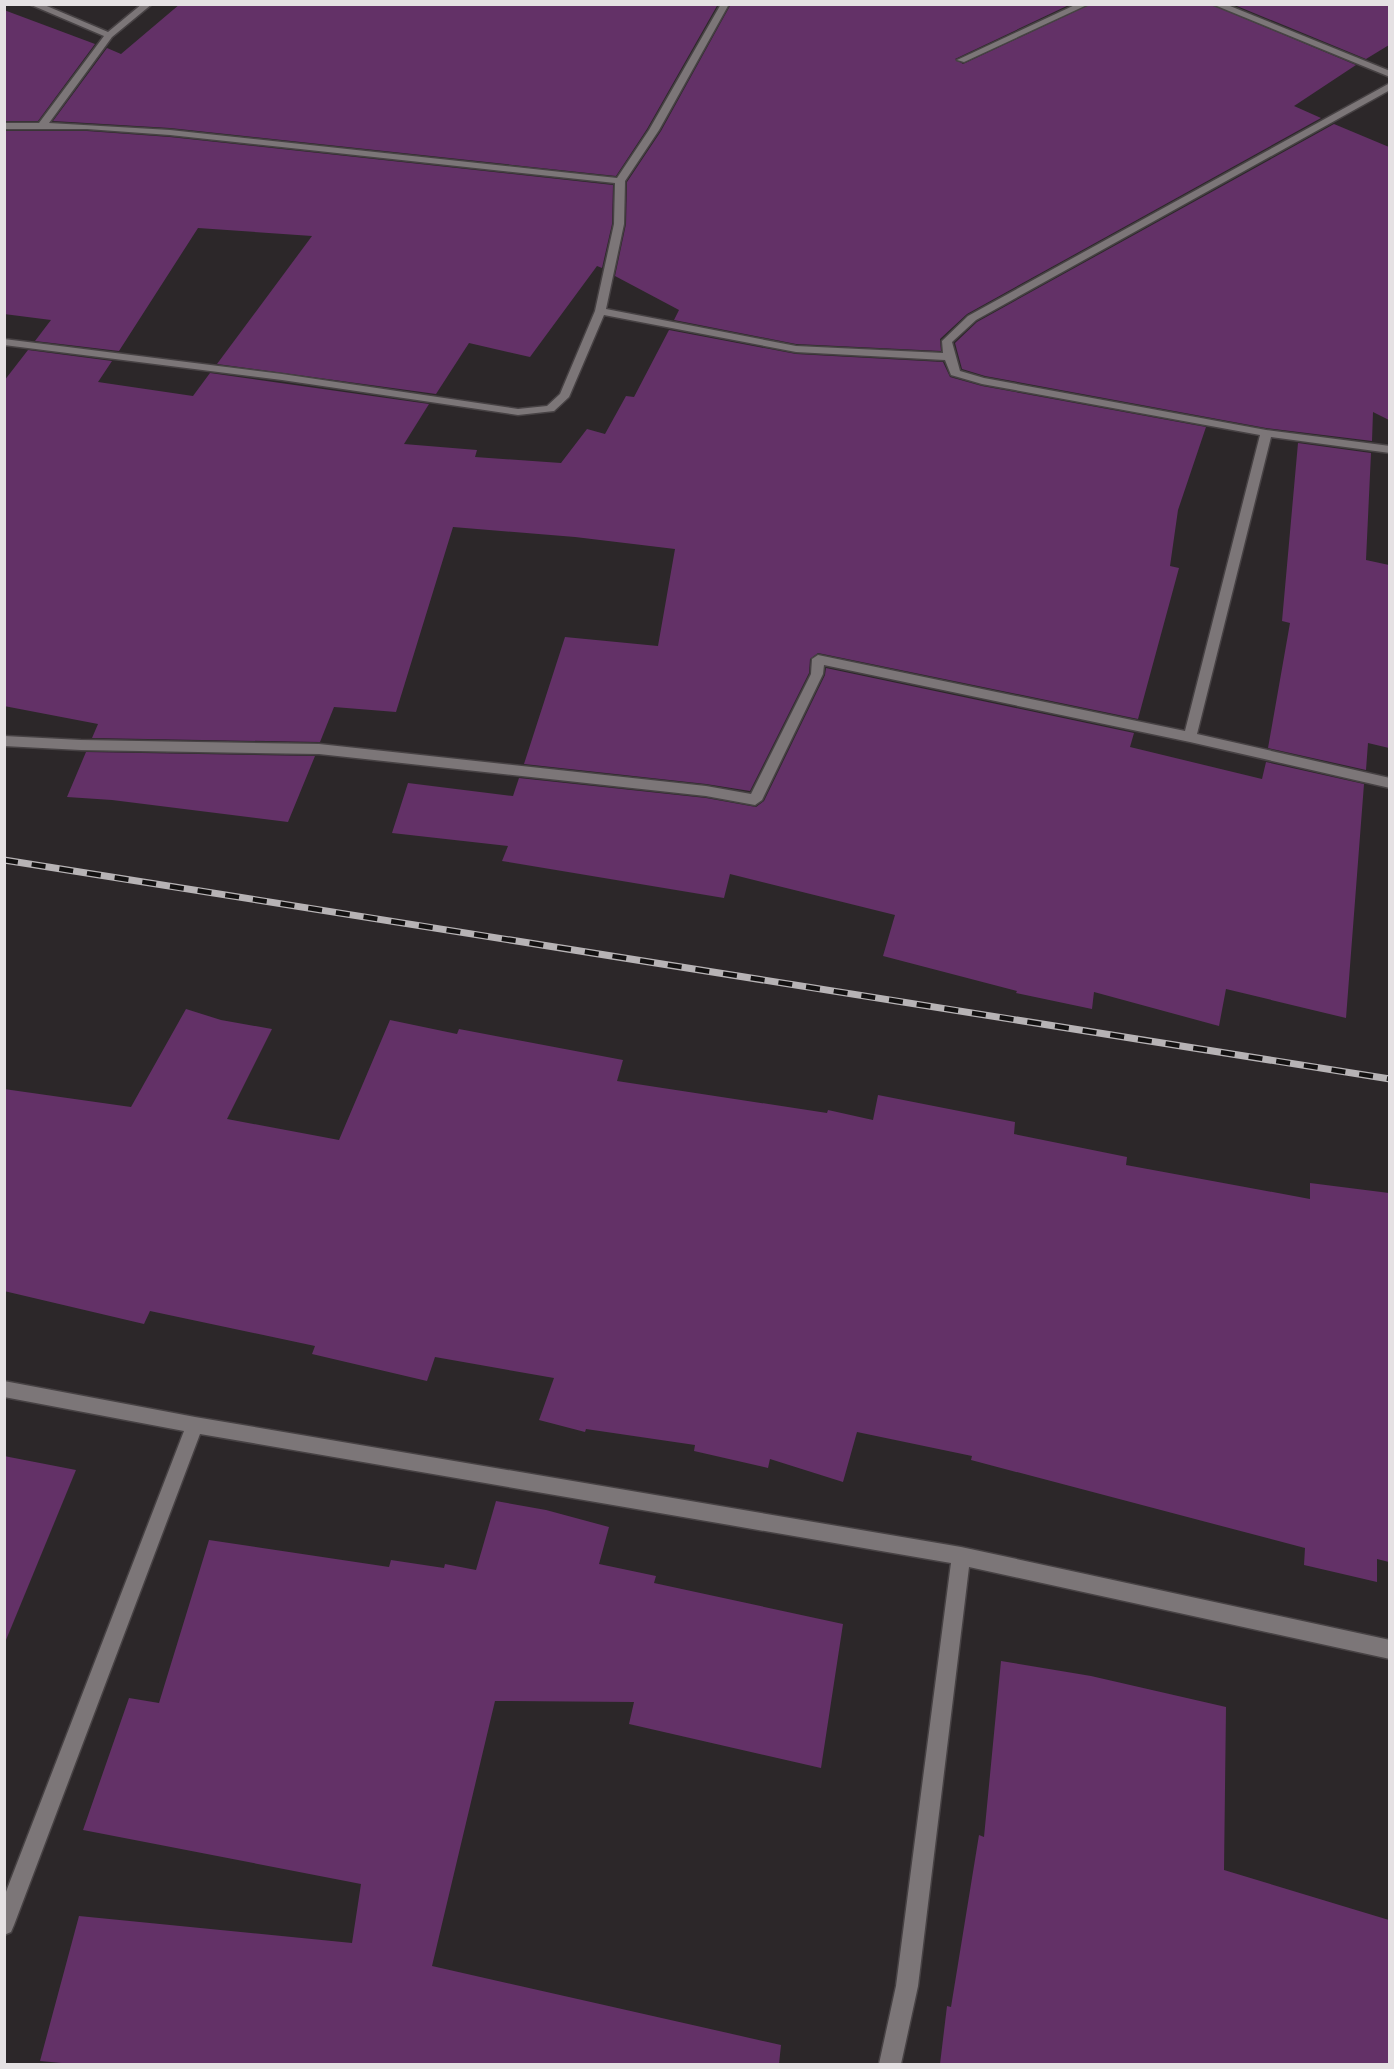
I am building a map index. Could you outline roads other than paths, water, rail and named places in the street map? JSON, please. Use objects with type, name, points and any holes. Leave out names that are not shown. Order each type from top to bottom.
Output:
[{"type":"street","points":[[33,4],[109,35]]},
{"type":"street","points":[[43,124],[109,35],[148,4]]},
{"type":"street","points":[[4,342],[282,377],[518,412],[550,409],[565,395],[600,312],[619,224],[620,181],[654,130],[726,6],[725,4]]},
{"type":"street","points":[[961,60],[1085,4]]},
{"type":"street","points":[[1216,4],[1389,74]]},
{"type":"street","points":[[1389,86],[972,318],[947,341],[949,357],[955,373],[982,381],[1266,433],[1389,450]]},
{"type":"street","points":[[4,126],[43,124],[191,135],[378,157],[620,181]]},
{"type":"street","points":[[600,312],[796,349],[949,357]]},
{"type":"street","points":[[1190,737],[1266,433]]},
{"type":"street","points":[[4,741],[93,745],[319,748],[706,791],[754,800],[817,674],[818,659],[1190,737],[1389,783]]},
{"type":"street","points":[[4,1389],[195,1425],[961,1556],[1389,1650]]},
{"type":"street","points":[[4,1925],[195,1425]]},
{"type":"street","points":[[890,2064],[907,1986],[961,1556]]},
{"type":"railway","points":[[4,860],[1390,1079]]}]
